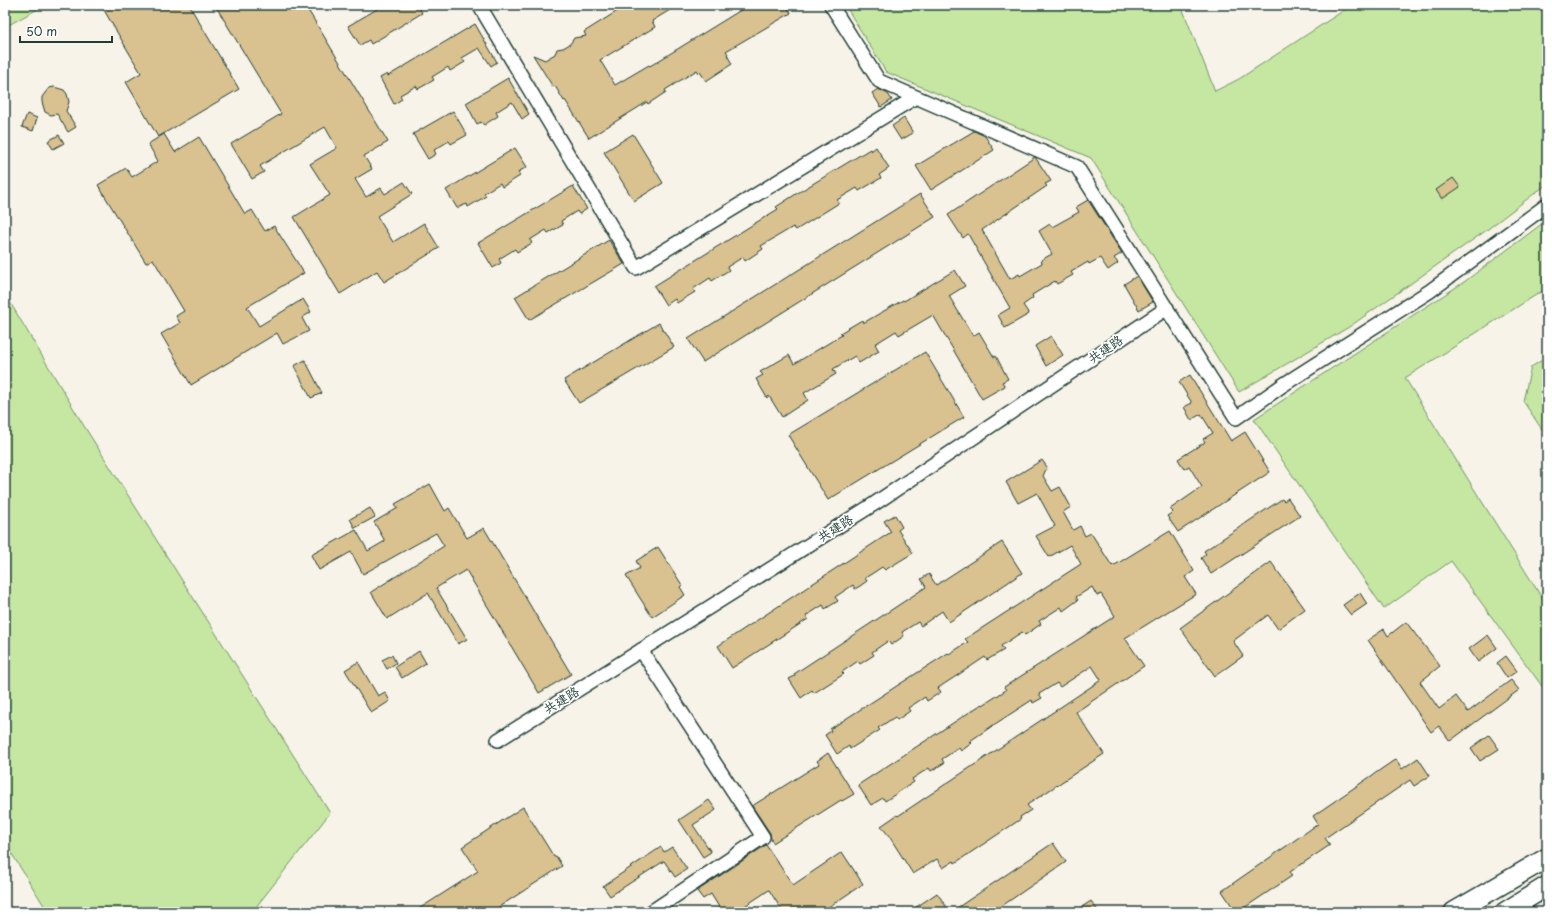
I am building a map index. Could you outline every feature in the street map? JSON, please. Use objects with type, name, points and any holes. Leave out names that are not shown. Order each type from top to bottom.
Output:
[{"type":"highway","points":[[1454,912],[1547,858]]},
{"type":"highway","points":[[1505,912],[1547,886]]},
{"type":"street","points":[[480,5],[636,268],[916,97]]},
{"type":"street","points":[[831,5],[879,81],[1077,167],[1236,418],[1283,384],[1430,291],[1547,205]]},
{"type":"street","name":"共建路","points":[[498,740],[874,504],[1167,308]]},
{"type":"street","points":[[641,650],[763,837],[651,912]]},
{"type":"green space","points":[[5,5],[45,5],[5,27]]},
{"type":"green space","points":[[845,5],[1181,5],[1215,91],[1239,79],[1352,5],[1547,5],[1547,184],[1484,232],[1349,327],[1239,392],[1091,158],[886,72]]},
{"type":"green space","points":[[1547,220],[1547,288],[1405,378],[1547,606],[1547,693],[1451,561],[1384,609],[1254,419],[1464,282]]},
{"type":"green space","points":[[5,294],[84,426],[330,813],[252,912],[48,912],[5,843]]},
{"type":"green space","points":[[1547,357],[1547,437],[1523,401],[1531,367]]},
{"type":"building","points":[[101,5],[189,5],[239,89],[158,137],[126,82],[141,73]]},
{"type":"building","points":[[215,5],[305,5],[388,142],[364,156],[372,169],[355,179],[366,197],[381,188],[385,194],[404,182],[412,194],[377,216],[393,242],[424,223],[439,248],[384,282],[377,271],[340,294],[294,217],[330,195],[310,164],[337,148],[325,127],[260,166],[264,172],[252,179],[231,144],[281,114]]},
{"type":"building","points":[[384,5],[418,5],[422,13],[371,44],[369,40],[360,45],[348,26]]},
{"type":"building","points":[[627,5],[678,5],[652,21],[655,27],[600,60],[615,85],[649,65],[650,66],[749,5],[786,5],[791,13],[726,51],[732,64],[706,81],[697,70],[665,90],[666,92],[648,104],[647,102],[589,138],[565,100],[564,101],[555,86],[553,87],[533,55],[545,60],[555,54],[557,49],[563,48],[570,44],[574,38],[586,36],[584,32]]},
{"type":"building","points":[[475,24],[497,62],[491,66],[479,48],[462,58],[465,62],[450,71],[448,67],[432,77],[434,80],[418,89],[416,86],[400,95],[402,99],[394,104],[380,78],[387,74],[388,76]]},
{"type":"building","points":[[508,78],[529,114],[522,119],[512,102],[496,112],[498,116],[484,125],[481,122],[477,124],[466,103]]},
{"type":"building","points":[[54,87],[64,90],[67,94],[69,102],[66,111],[76,127],[68,132],[57,114],[51,115],[45,112],[42,97],[49,88]]},
{"type":"building","points":[[878,89],[888,94],[892,100],[881,107],[872,93]]},
{"type":"building","points":[[453,111],[467,135],[451,144],[449,141],[434,150],[436,154],[428,159],[413,134]]},
{"type":"building","points":[[27,114],[37,118],[33,131],[22,127]]},
{"type":"building","points":[[904,118],[913,133],[901,140],[892,126]]},
{"type":"building","points":[[974,131],[985,136],[994,150],[931,190],[916,166]]},
{"type":"building","points":[[164,134],[175,152],[199,137],[245,214],[252,210],[265,231],[274,226],[304,273],[247,307],[259,326],[303,299],[311,312],[302,318],[309,331],[283,344],[277,333],[191,385],[161,334],[180,323],[176,316],[184,311],[153,259],[146,263],[98,185],[126,168],[132,177],[158,161],[148,144]]},
{"type":"building","points":[[633,134],[663,183],[634,201],[604,152]]},
{"type":"building","points":[[59,135],[64,143],[53,149],[48,141]]},
{"type":"building","points":[[876,147],[889,168],[879,175],[881,178],[859,191],[857,188],[837,200],[839,203],[796,230],[793,227],[761,246],[763,249],[745,261],[743,257],[727,267],[729,270],[712,281],[710,278],[693,289],[695,292],[677,303],[675,299],[666,305],[654,286],[778,209],[776,207],[796,194],[870,149],[871,151]]},
{"type":"building","points":[[515,148],[527,167],[518,172],[520,176],[502,187],[500,183],[484,193],[486,196],[468,207],[467,204],[457,208],[446,190]]},
{"type":"building","points":[[1035,157],[1051,181],[1045,184],[1047,186],[982,230],[1010,279],[1019,274],[1020,276],[1042,263],[1041,260],[1052,254],[1039,231],[1050,224],[1052,227],[1079,212],[1076,207],[1088,200],[1122,253],[1114,258],[1118,263],[1108,270],[1100,258],[1089,264],[1088,262],[1071,272],[1073,275],[1057,284],[1055,281],[1032,295],[1033,298],[1023,305],[1029,314],[1005,328],[998,315],[1010,308],[968,234],[963,238],[948,215]]},
{"type":"building","points":[[1453,178],[1460,187],[1442,199],[1436,190]]},
{"type":"building","points":[[573,186],[587,209],[579,214],[577,211],[561,221],[563,225],[548,233],[546,230],[530,240],[532,243],[517,252],[515,249],[499,259],[501,263],[493,268],[478,243]]},
{"type":"building","points":[[920,194],[935,217],[703,362],[688,339]]},
{"type":"building","points":[[609,240],[624,264],[529,320],[515,297]]},
{"type":"building","points":[[955,270],[965,286],[949,296],[973,336],[979,332],[994,357],[996,356],[1008,379],[1002,382],[1005,386],[982,399],[933,315],[899,335],[896,331],[875,344],[879,351],[859,363],[855,356],[833,369],[836,374],[804,393],[808,400],[782,417],[769,396],[767,398],[756,379],[763,375],[760,372],[789,355],[794,364],[842,335],[840,333],[862,320],[863,323],[903,300],[904,301]]},
{"type":"building","points":[[1137,276],[1153,302],[1139,310],[1124,284]]},
{"type":"building","points":[[659,323],[674,347],[579,403],[564,380]]},
{"type":"building","points":[[1051,336],[1063,355],[1046,366],[1035,346]]},
{"type":"building","points":[[925,352],[964,417],[828,500],[788,435]]},
{"type":"building","points":[[305,360],[322,393],[311,398],[294,366]]},
{"type":"building","points":[[1190,375],[1231,441],[1245,432],[1270,472],[1178,532],[1167,516],[1173,512],[1170,509],[1202,487],[1189,466],[1184,469],[1178,459],[1205,442],[1203,439],[1213,433],[1201,414],[1191,420],[1184,407],[1192,403],[1179,382]]},
{"type":"building","points":[[1042,460],[1047,467],[1043,476],[1052,491],[1060,487],[1071,507],[1063,512],[1073,530],[1080,526],[1085,536],[1091,533],[1112,566],[1170,531],[1194,571],[1185,577],[1196,594],[1125,638],[1144,666],[1076,712],[1104,754],[1027,805],[1031,810],[1020,817],[1021,819],[955,863],[954,861],[943,868],[937,859],[913,874],[881,826],[1101,680],[1092,666],[1060,687],[1057,683],[1039,694],[1042,698],[1033,703],[1032,700],[995,724],[970,741],[972,743],[961,751],[959,748],[942,759],[944,763],[931,771],[929,768],[912,779],[914,782],[885,801],[883,798],[871,805],[858,785],[1006,690],[1004,687],[1115,616],[1101,594],[1097,596],[1092,587],[1076,597],[1078,600],[1063,611],[1061,607],[1039,621],[1041,624],[1025,635],[1022,632],[1001,646],[1004,650],[987,660],[985,657],[938,688],[941,692],[927,701],[925,697],[908,708],[910,711],[897,720],[895,717],[878,728],[880,730],[850,749],[849,746],[837,754],[825,735],[831,731],[830,729],[948,653],[949,654],[968,642],[965,639],[1081,564],[1070,545],[1049,557],[1036,536],[1055,526],[1037,493],[1018,503],[1006,482]]},
{"type":"building","points":[[430,484],[445,511],[449,508],[467,538],[484,528],[571,674],[539,693],[466,570],[436,588],[467,639],[458,644],[428,593],[387,619],[371,592],[444,546],[436,533],[363,574],[351,552],[319,570],[311,555],[356,530],[368,551],[385,541],[374,522],[398,508],[395,504]]},
{"type":"building","points":[[1288,498],[1300,516],[1211,574],[1201,558],[1206,554],[1204,551],[1282,499],[1284,501]]},
{"type":"building","points":[[370,508],[375,517],[355,528],[350,519]]},
{"type":"building","points":[[895,515],[902,527],[898,530],[913,553],[885,570],[882,567],[865,578],[867,581],[855,589],[853,585],[835,597],[838,601],[825,609],[823,605],[806,616],[808,619],[732,668],[718,646],[891,532],[884,521]]},
{"type":"building","points":[[1002,542],[1022,573],[949,622],[942,611],[921,626],[918,622],[902,632],[904,636],[891,645],[888,641],[872,652],[874,655],[860,664],[858,661],[842,672],[844,674],[814,693],[812,690],[801,698],[789,679],[795,676],[794,674],[926,587],[921,579],[929,574],[936,585]]},
{"type":"building","points":[[658,547],[682,585],[680,587],[685,595],[652,617],[626,576],[640,568],[636,561]]},
{"type":"building","points":[[1271,562],[1305,609],[1278,629],[1268,615],[1233,641],[1243,656],[1215,676],[1180,628]]},
{"type":"building","points":[[1360,593],[1367,604],[1351,615],[1343,605]]},
{"type":"building","points":[[1406,622],[1440,666],[1420,682],[1439,709],[1456,696],[1468,712],[1511,680],[1519,690],[1450,741],[1439,726],[1431,732],[1368,640],[1384,629],[1388,636]]},
{"type":"building","points":[[1488,635],[1497,648],[1478,662],[1469,649]]},
{"type":"building","points":[[419,651],[426,663],[402,678],[395,667]]},
{"type":"building","points":[[392,655],[396,663],[387,669],[382,660]]},
{"type":"building","points":[[1506,656],[1517,671],[1507,678],[1497,663]]},
{"type":"building","points":[[358,662],[378,696],[385,692],[390,701],[371,713],[345,670]]},
{"type":"building","points":[[1489,735],[1499,749],[1480,761],[1471,748]]},
{"type":"building","points":[[828,753],[854,794],[842,801],[841,800],[773,843],[770,833],[752,806],[819,764],[817,761]]},
{"type":"building","points":[[1418,758],[1430,776],[1414,786],[1410,780],[1325,838],[1330,845],[1290,872],[1292,876],[1236,912],[1222,891],[1318,824],[1313,816],[1396,759],[1402,769]]},
{"type":"building","points":[[709,800],[716,810],[693,825],[711,852],[703,857],[679,820]]},
{"type":"building","points":[[523,807],[554,857],[556,856],[562,866],[491,912],[414,912],[478,871],[462,847]]},
{"type":"building","points":[[1053,843],[1066,862],[993,912],[951,912]]},
{"type":"building","points":[[766,845],[793,885],[842,852],[863,884],[821,912],[783,912],[769,890],[736,912],[722,912],[711,894],[703,899],[697,891]]},
{"type":"building","points":[[661,847],[664,852],[672,847],[687,869],[675,877],[664,861],[610,896],[603,886]]},
{"type":"building","points":[[937,893],[950,912],[909,912]]},
{"type":"building","points":[[1091,901],[1099,912],[1074,912]]}]
